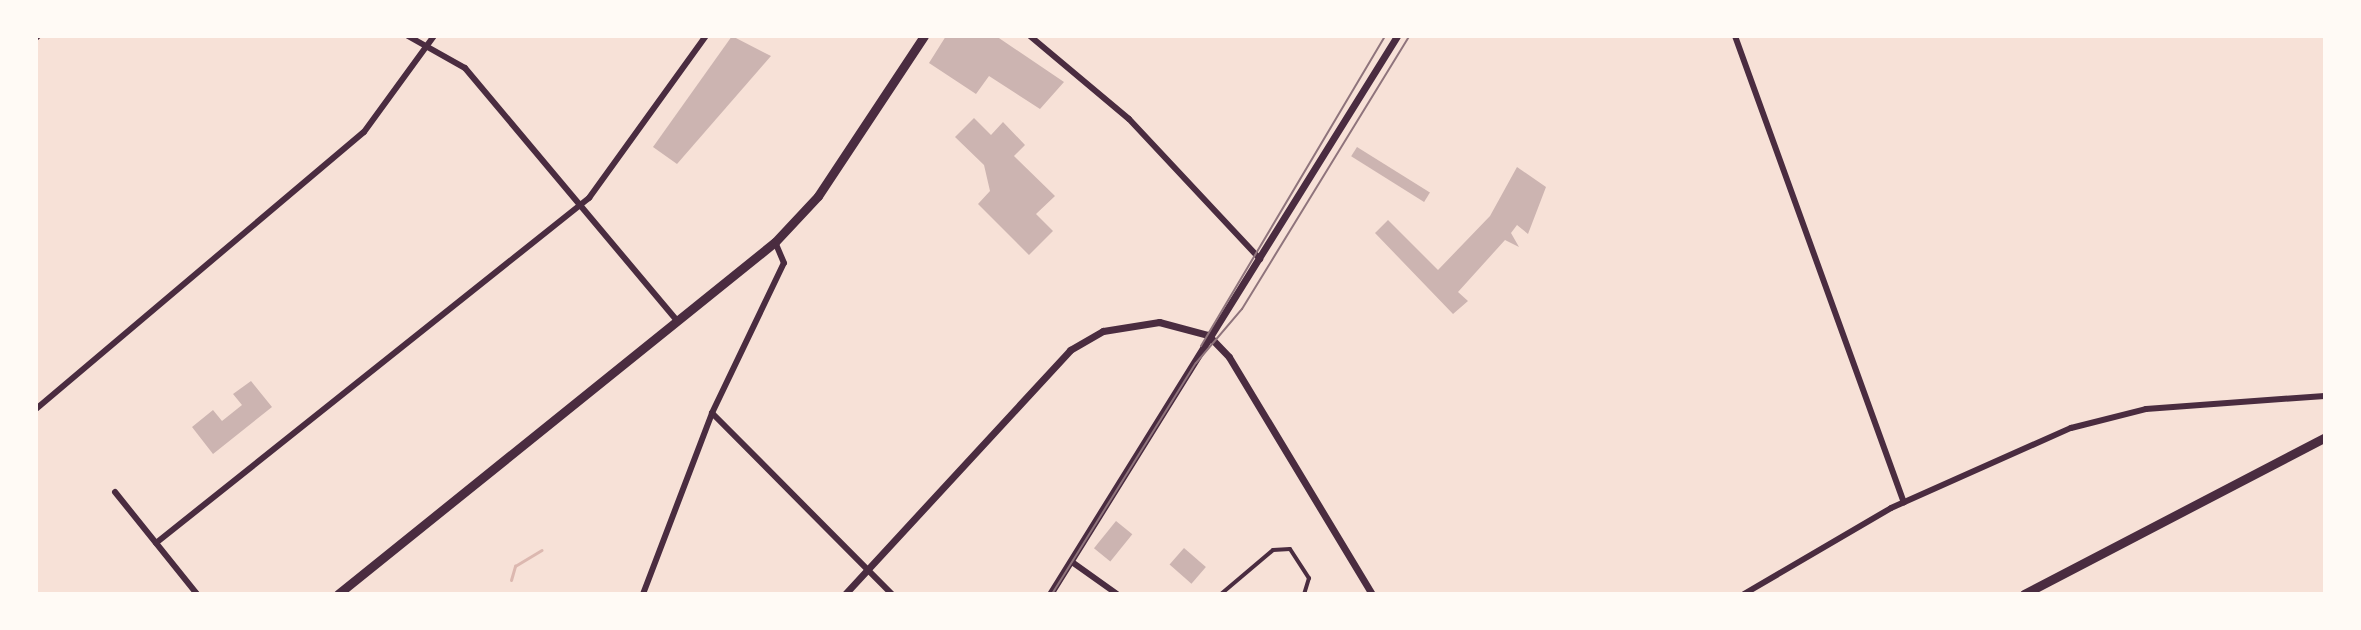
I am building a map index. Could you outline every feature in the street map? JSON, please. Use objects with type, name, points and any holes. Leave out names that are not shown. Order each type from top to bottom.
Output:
[{"type":"main road","points":[[338,594],[679,323],[775,242],[818,196],[924,36]]},
{"type":"main road","points":[[2024,594],[2325,437]]},
{"type":"street","points":[[408,36],[465,68],[679,323]]},
{"type":"street","points":[[36,409],[364,132],[434,36]]},
{"type":"street","points":[[156,543],[581,205],[706,36]]},
{"type":"street","points":[[1030,36],[1129,119],[1260,259]]},
{"type":"street","points":[[1053,593],[1397,36]]},
{"type":"street","points":[[1735,36],[1904,502]]},
{"type":"street","points":[[643,594],[712,413],[784,263],[775,242]]},
{"type":"street","points":[[845,594],[1080,342],[1118,326],[1159,322],[1211,337],[1238,368],[1372,594]]},
{"type":"street","points":[[1744,594],[1904,502],[2115,415],[2325,396]]},
{"type":"street","points":[[712,413],[892,594]]},
{"type":"street","points":[[115,492],[197,594]]},
{"type":"street","points":[[1221,594],[1273,550],[1290,549],[1309,578],[1304,594]]},
{"type":"street","points":[[1072,562],[1117,594]]},
{"type":"building","points":[[732,36],[771,56],[677,164],[653,147]]},
{"type":"building","points":[[946,36],[996,36],[1064,82],[1040,109],[989,76],[976,94],[929,63]]},
{"type":"building","points":[[974,118],[991,135],[1003,122],[1025,145],[1014,156],[1055,196],[1036,214],[1053,231],[1029,255],[978,204],[990,191],[984,165],[955,137]]},
{"type":"building","points":[[1357,147],[1430,193],[1424,202],[1351,156]]},
{"type":"building","points":[[1517,167],[1546,187],[1528,234],[1517,225],[1511,233],[1519,247],[1505,240],[1458,292],[1468,301],[1453,314],[1375,233],[1388,220],[1438,270],[1490,216]]},
{"type":"building","points":[[251,381],[272,407],[213,454],[192,427],[213,410],[222,421],[242,405],[233,394]]},
{"type":"building","points":[[1116,521],[1132,534],[1110,561],[1094,548]]},
{"type":"building","points":[[1184,548],[1206,567],[1191,584],[1170,565]]},
{"type":"waterway","points":[[511,580],[515,566],[542,550]]},
{"type":"tram line","points":[[1201,346],[1385,36]]},
{"type":"tram line","points":[[1052,594],[1196,363],[1242,309],[1409,36]]}]
